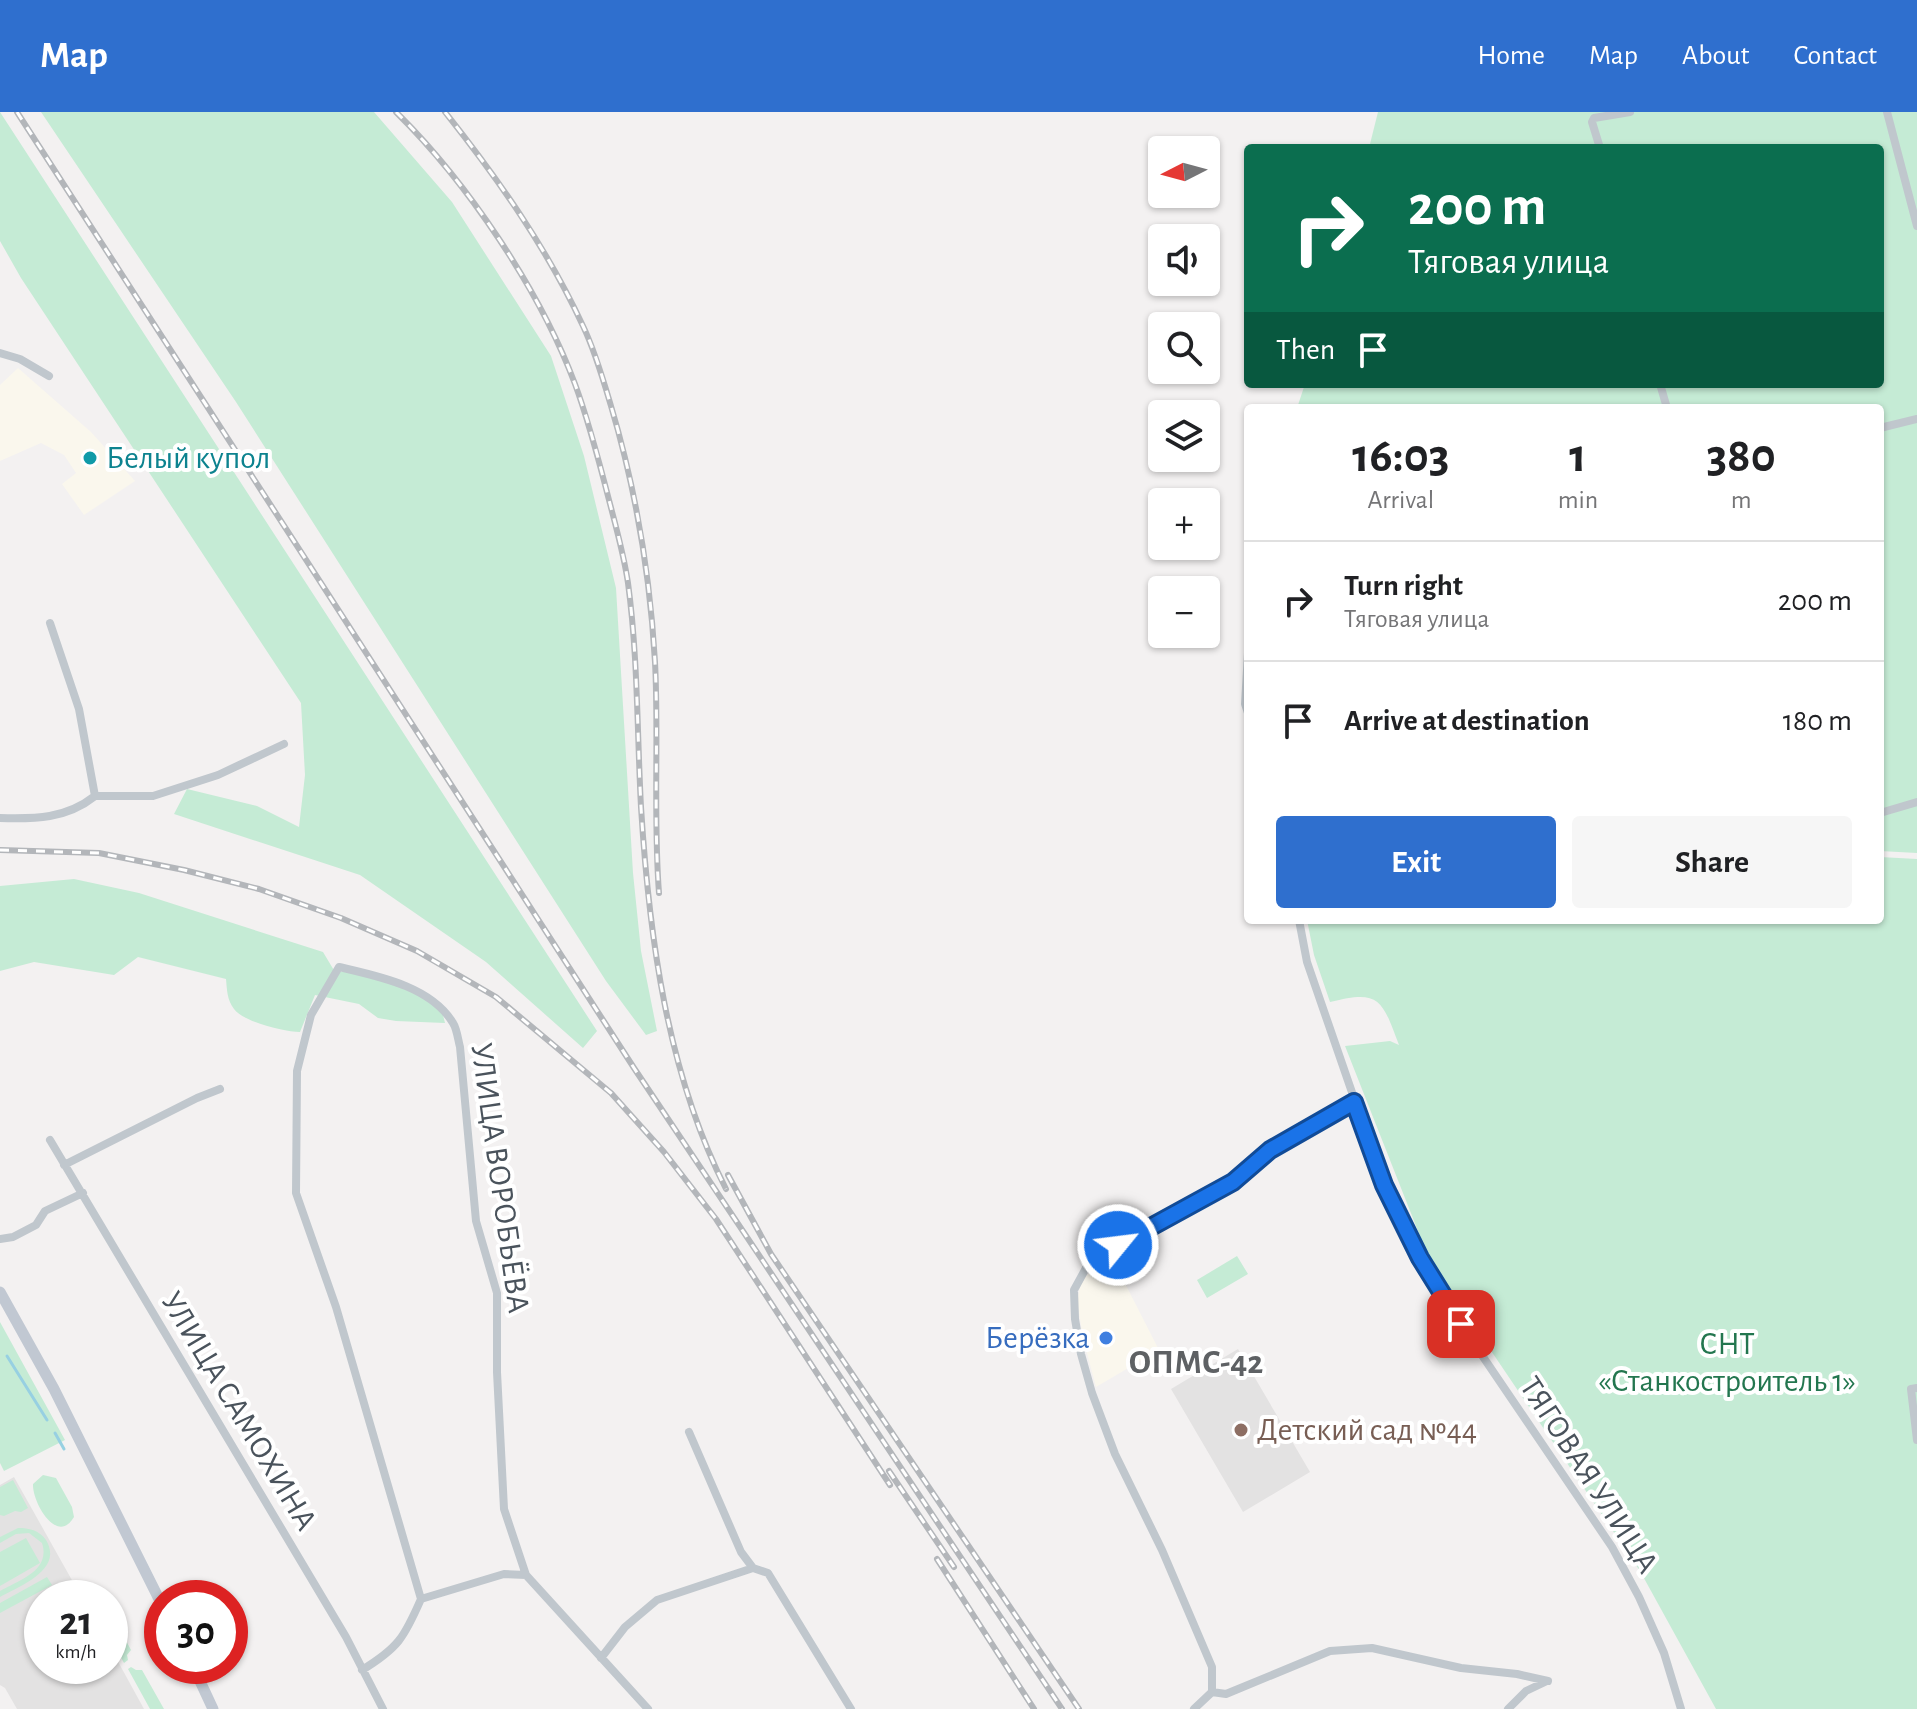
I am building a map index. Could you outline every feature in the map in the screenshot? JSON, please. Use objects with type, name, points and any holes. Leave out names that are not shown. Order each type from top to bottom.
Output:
[{"type":"street","points":[[1599,144],[1591,117],[1630,112]]},
{"type":"street","points":[[1887,112],[1917,226]]},
{"type":"street","points":[[0,353],[20,359],[49,376]]},
{"type":"street","points":[[1884,427],[1917,419]]},
{"type":"street","points":[[50,623],[79,709],[95,796]]},
{"type":"street","points":[[0,818],[36,819],[60,815],[80,808],[95,796],[153,796],[218,775],[284,744]]},
{"type":"street","points":[[1884,812],[1917,802]]},
{"type":"street","name":"ТЯГОВАЯ УЛИЦА","points":[[1300,924],[1307,962],[1384,1185],[1420,1258],[1612,1547],[1664,1653],[1681,1709]]},
{"type":"street","name":"УЛИЦА ВОРОБЬЁВА","points":[[421,1599],[336,1307],[296,1193],[297,1071],[311,1015],[339,967],[385,978],[431,1000],[454,1024],[460,1047],[476,1221],[497,1293],[497,1372],[504,1509],[526,1575],[648,1709]]},
{"type":"street","points":[[64,1165],[220,1089]]},
{"type":"street","points":[[1194,1709],[1212,1692],[1212,1667],[1162,1550],[1115,1454],[1092,1393],[1081,1354],[1074,1290],[1086,1268],[1099,1256],[1233,1182],[1270,1150],[1354,1102]]},
{"type":"street","name":"УЛИЦА САМОХИНА","points":[[50,1140],[346,1637],[383,1709]]},
{"type":"street","points":[[0,1239],[13,1237],[36,1225],[45,1211],[83,1193]]},
{"type":"street","points":[[0,1292],[54,1389],[150,1580]]},
{"type":"street","points":[[1917,1388],[1911,1389],[1917,1440]]},
{"type":"street","points":[[689,1432],[741,1552],[753,1568],[768,1573],[851,1709]]},
{"type":"street","points":[[601,1658],[625,1627],[657,1600],[753,1568]]},
{"type":"street","points":[[362,1670],[389,1654],[404,1636],[421,1599],[504,1574],[526,1575]]},
{"type":"street","points":[[1212,1692],[1226,1694],[1330,1651],[1372,1648],[1461,1668],[1548,1681],[1526,1691],[1508,1709]]},
{"type":"street","points":[[201,1684],[213,1709]]},
{"type":"shaded area","points":[[18,368],[91,432],[135,481],[84,515],[62,484],[76,473],[64,455],[41,443],[0,461],[0,385]]},
{"type":"shaded area","points":[[1110,1254],[1159,1350],[1096,1387],[1077,1300],[1082,1280]]},
{"type":"shaded area","name":"Детский сад №44","points":[[1238,1349],[1310,1472],[1243,1512],[1171,1389]]},
{"type":"shaded area","points":[[14,1477],[72,1580],[24,1580],[24,1684],[128,1684],[128,1680],[144,1709],[17,1709],[0,1685],[0,1485]]},
{"type":"green space","points":[[0,112],[597,1031],[583,1048],[486,962],[360,875],[174,814],[187,789],[257,806],[299,827],[305,775],[301,703],[21,278],[0,241]]},
{"type":"green space","points":[[41,112],[374,112],[452,202],[551,356],[584,456],[616,588],[633,873],[641,951],[657,1031],[646,1035],[606,981],[236,402]]},
{"type":"green space","points":[[1378,112],[1917,112],[1917,853],[1884,851],[1884,404],[1298,404],[1304,388],[1884,388],[1884,144],[1370,144]]},
{"type":"green space","name":"СНТ «Станкостроитель 1»","points":[[1884,857],[1917,859],[1917,1709],[1716,1709],[1640,1571],[1429,1259],[1345,1046],[1390,1041],[1399,1045],[1388,1017],[1377,1002],[1359,997],[1330,1002],[1314,955],[1308,924],[1884,924]]},
{"type":"green space","points":[[74,879],[139,893],[323,952],[335,972],[367,971],[409,988],[442,1011],[445,1023],[378,1018],[359,1004],[315,995],[300,1032],[284,1030],[239,1014],[230,1002],[226,979],[138,957],[114,975],[34,962],[0,971],[0,886]]},
{"type":"green space","points":[[1237,1256],[1248,1274],[1207,1298],[1197,1280]]},
{"type":"green space","points":[[0,1322],[65,1440],[4,1471],[0,1463]]},
{"type":"green space","points":[[43,1475],[56,1478],[72,1507],[74,1517],[67,1525],[60,1527],[53,1524],[41,1510],[33,1484]]},
{"type":"green space","points":[[13,1480],[28,1508],[0,1515],[0,1487]]},
{"type":"green space","points":[[18,1528],[34,1530],[46,1540],[50,1551],[49,1560],[37,1576],[24,1580],[24,1584],[0,1597],[0,1591],[38,1568],[44,1553],[42,1543],[29,1533],[16,1534],[0,1543],[0,1537]]},
{"type":"green space","points":[[26,1538],[40,1563],[0,1586],[0,1552]]},
{"type":"green space","points":[[24,1590],[24,1600],[0,1613],[0,1603]]},
{"type":"green space","points":[[128,1669],[142,1670],[144,1684],[150,1684],[164,1709],[150,1709]]},
{"type":"waterway","points":[[7,1356],[47,1420]]},
{"type":"waterway","points":[[55,1433],[64,1449]]},
{"type":"railway","points":[[17,112],[634,1068],[1062,1709]]},
{"type":"railway","points":[[396,112],[475,204],[522,275],[560,348],[589,427],[620,541],[628,583],[649,905],[664,1003],[689,1099],[726,1189]]},
{"type":"railway","points":[[445,112],[484,163],[554,269],[595,355],[620,438],[640,532],[653,629],[659,893]]},
{"type":"railway","points":[[0,850],[99,853],[259,889],[341,918],[417,951],[496,997],[611,1093],[664,1152],[716,1219],[890,1485]]},
{"type":"railway","points":[[728,1175],[771,1254],[1079,1709]]},
{"type":"railway","points":[[889,1471],[954,1567]]},
{"type":"railway","points":[[937,1559],[1034,1709]]},
{"type":"place","name":"Белый купол","points":[[90,458]]},
{"type":"place","name":"Берёзка","points":[[1106,1338]]},
{"type":"place","name":"Детский сад №44","points":[[1241,1430]]},
{"type":"district","name":"ОПМС-42","points":[[1196,1363]]},
{"type":"route","points":[[1118,1245],[1233,1182],[1270,1150],[1354,1102],[1384,1185],[1420,1258],[1461,1324]]}]
